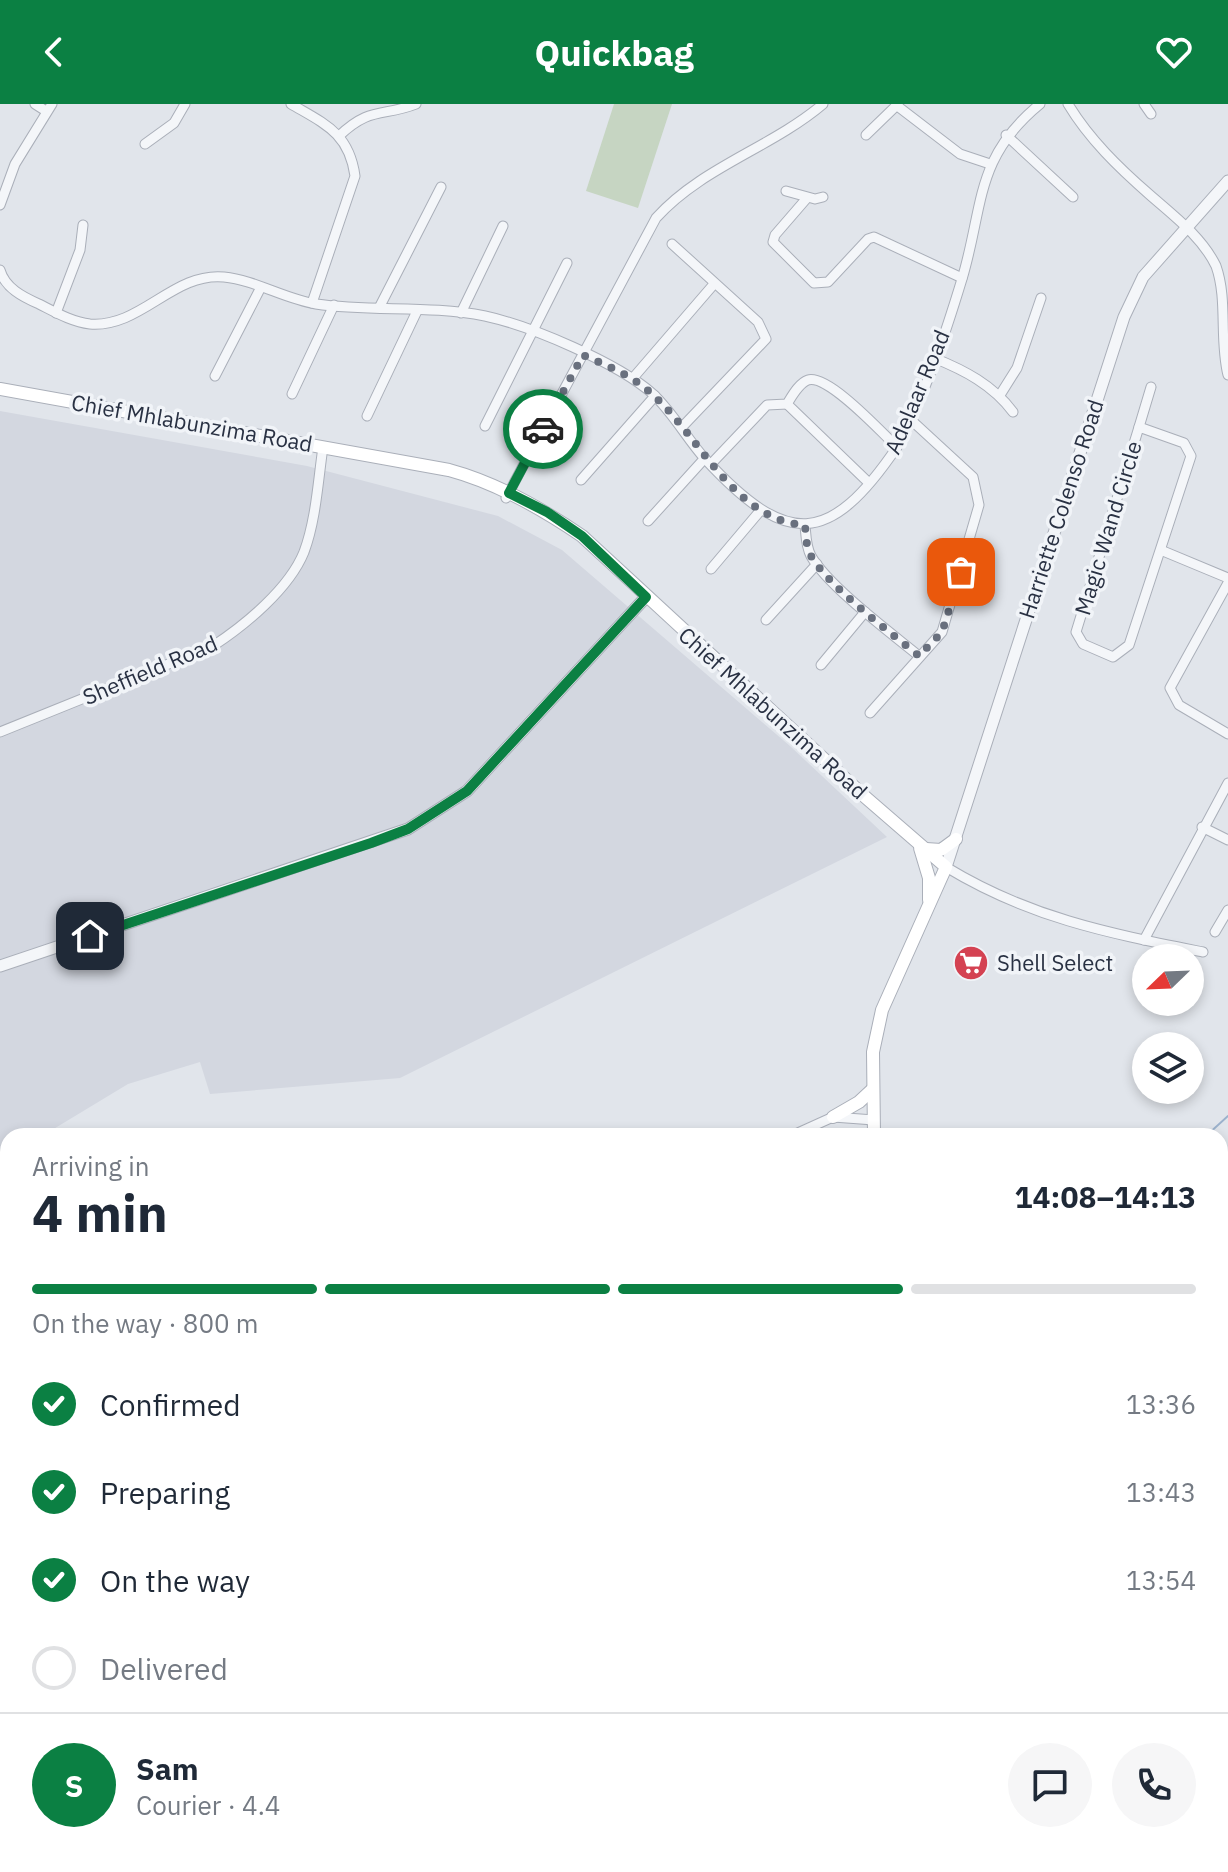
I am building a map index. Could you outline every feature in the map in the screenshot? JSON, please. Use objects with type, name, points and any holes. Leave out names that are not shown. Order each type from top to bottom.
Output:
[{"type":"main road","name":"Chief Mhlabunzima Road","points":[[0,389],[431,467],[507,496],[602,558],[919,846],[946,867]]},
{"type":"main road","points":[[928,911],[929,878],[919,846],[941,850],[956,839]]},
{"type":"main road","points":[[874,1128],[873,1052],[882,1010],[946,867]]},
{"type":"main road","points":[[833,1117],[859,1102],[873,1089]]},
{"type":"street","points":[[0,205],[15,164],[49,108],[35,104]]},
{"type":"street","points":[[145,144],[166,131],[185,104]]},
{"type":"street","points":[[291,104],[339,136],[353,158],[355,176],[312,303]]},
{"type":"street","points":[[339,136],[351,124],[377,111],[416,104]]},
{"type":"street","points":[[507,496],[656,218],[686,189],[804,120],[823,104]]},
{"type":"street","name":"Adelaar Road","points":[[805,525],[835,516],[869,483],[897,447],[934,358],[962,278],[990,164],[1006,135],[1040,104]]},
{"type":"street","points":[[1068,104],[1093,141],[1186,226],[1216,265],[1226,287],[1222,339],[1228,375]]},
{"type":"street","points":[[1144,104],[1151,114]]},
{"type":"street","points":[[866,135],[897,105],[960,154],[990,164]]},
{"type":"street","points":[[1006,135],[1073,197]]},
{"type":"street","name":"Harriette Colenso Road","points":[[946,867],[1115,340],[1143,277],[1228,181]]},
{"type":"street","points":[[380,306],[441,187]]},
{"type":"street","points":[[786,191],[807,198],[823,197]]},
{"type":"street","points":[[807,198],[775,235],[773,242],[814,283],[828,282],[874,237],[962,278]]},
{"type":"street","points":[[56,313],[80,250],[83,225]]},
{"type":"street","points":[[461,313],[503,226]]},
{"type":"street","points":[[672,244],[758,322],[766,339],[683,426]]},
{"type":"street","points":[[485,426],[567,263]]},
{"type":"street","points":[[1,275],[23,297],[89,324],[112,322],[202,278],[224,277],[312,303],[461,313],[533,330],[633,378],[655,396],[683,426],[708,461],[760,511],[777,520],[805,525],[806,543],[817,564],[865,612],[919,656]]},
{"type":"street","points":[[633,378],[714,284]]},
{"type":"street","points":[[215,376],[260,289]]},
{"type":"street","points":[[1000,395],[1017,368],[1041,298]]},
{"type":"street","points":[[292,394],[334,305]]},
{"type":"street","points":[[367,416],[417,311]]},
{"type":"street","points":[[934,358],[958,367],[1000,395],[1013,412]]},
{"type":"street","points":[[787,404],[803,382],[819,380],[897,447]]},
{"type":"street","points":[[1139,427],[1151,387]]},
{"type":"street","points":[[581,480],[655,396]]},
{"type":"street","points":[[648,521],[770,403],[787,404],[869,483]]},
{"type":"street","points":[[870,713],[946,625],[979,505],[973,477],[910,419]]},
{"type":"street","name":"Magic Wand Circle","points":[[1139,427],[1184,443],[1190,449],[1191,456],[1163,551],[1129,645],[1113,657],[1083,644],[1076,632],[1139,427]]},
{"type":"street","name":"Sheffield Road","points":[[0,732],[213,646],[227,637],[294,573],[309,534],[323,447]]},
{"type":"street","points":[[711,569],[760,511]]},
{"type":"street","points":[[1163,551],[1228,581],[1170,688],[1179,705],[1228,734]]},
{"type":"street","points":[[766,620],[817,564]]},
{"type":"street","points":[[0,966],[371,843],[444,808],[467,791],[646,597]]},
{"type":"street","points":[[821,665],[865,612]]},
{"type":"street","points":[[1144,940],[1228,783]]},
{"type":"street","points":[[1202,827],[1228,840]]},
{"type":"street","points":[[946,867],[989,892],[1041,914],[1091,930],[1164,944]]},
{"type":"street","points":[[1215,932],[1228,910]]},
{"type":"street","points":[[809,1128],[833,1117],[874,1120]]},
{"type":"shaded area","points":[[0,411],[307,466],[498,516],[562,550],[790,746],[887,837],[400,1078],[210,1094],[200,1062],[128,1084],[55,1128],[0,1128]]},
{"type":"green space","points":[[614,104],[672,104],[638,208],[586,191]]},
{"type":"waterway","points":[[1215,1128],[1228,1116]]},
{"type":"way so far","points":[[543,429],[583,355],[633,378],[655,396],[683,426],[705,458],[760,511],[777,520],[805,525],[806,543],[817,564],[865,612],[919,656],[946,625],[961,572]]},
{"type":"place","name":"Shell Select","points":[[971,963]]},
{"type":"route","points":[[90,936],[371,843],[408,829],[444,808],[467,791],[646,597],[582,536],[547,512],[509,493],[543,429]]}]
